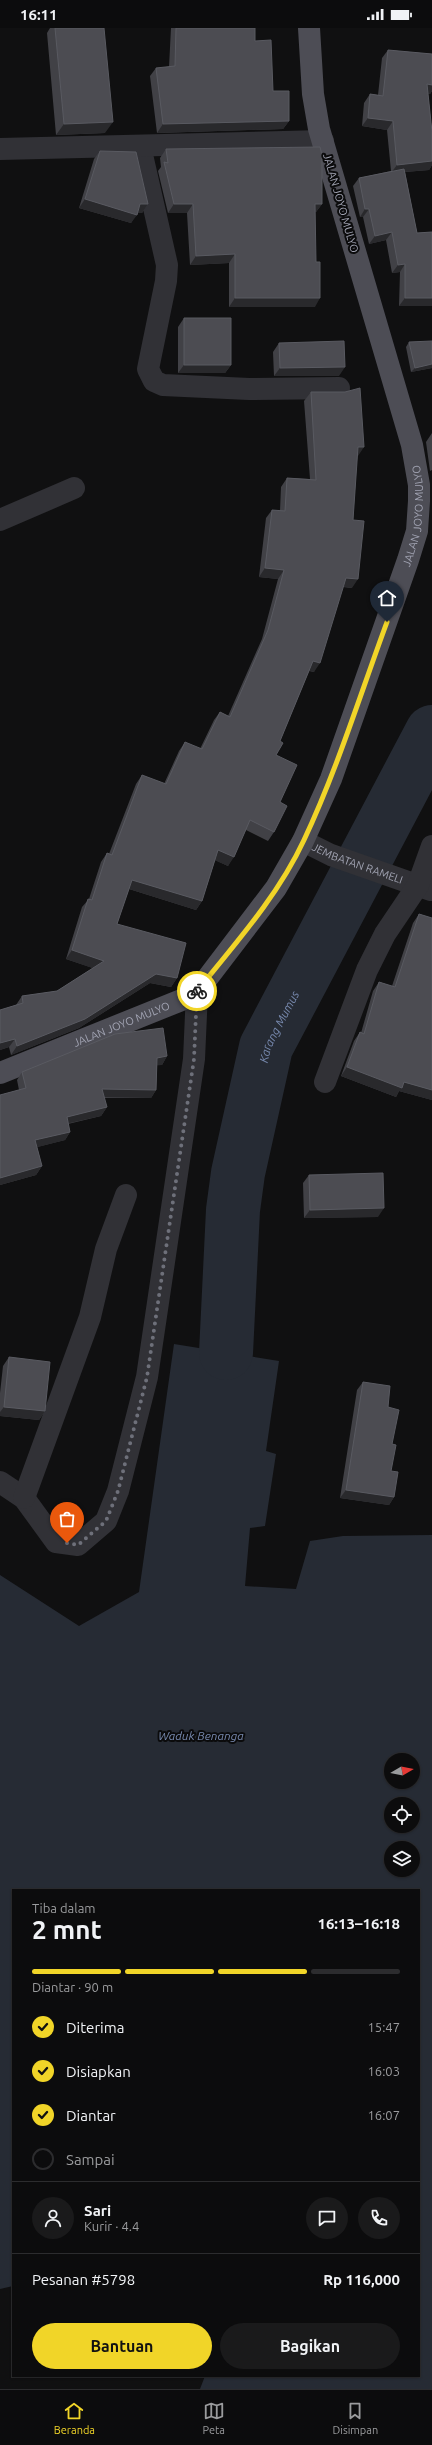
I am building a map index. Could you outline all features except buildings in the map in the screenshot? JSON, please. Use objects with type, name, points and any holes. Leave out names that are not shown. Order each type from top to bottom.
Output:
[{"type":"main road","name":"JALAN JOYO MULYO","points":[[0,1073],[160,1009],[196,992],[276,888],[304,842],[331,779],[399,590],[417,530],[419,485],[404,413],[323,141],[313,94],[309,28]]},
{"type":"street","points":[[0,149],[323,141]]},
{"type":"street","points":[[140,146],[167,265],[166,281],[148,369],[154,381],[163,385],[249,389],[339,388]]},
{"type":"street","points":[[0,520],[74,488]]},
{"type":"street","name":"JEMBATAN RAMELI","points":[[304,842],[331,855],[421,886]]},
{"type":"street","points":[[325,1082],[367,970],[385,934],[421,886],[432,846]]},
{"type":"street","points":[[0,1482],[24,1498],[56,1542],[78,1545],[106,1521],[118,1491],[147,1377],[194,1059],[196,992]]},
{"type":"street","points":[[24,1498],[90,1317],[106,1249],[126,1195]]},
{"type":"water","name":"Waduk Benanga","points":[[174,1344],[279,1361],[266,1451],[276,1454],[265,1526],[250,1528],[245,1586],[296,1589],[310,1541],[343,1536],[432,1535],[432,2389],[200,2389],[205,2377],[420,2377],[420,1889],[12,1889],[12,2286],[0,2289],[0,1575],[79,1626],[139,1592]]},
{"type":"waterway","name":"Karang Mumus","points":[[226,1353],[233,1210],[238,1173],[266,1047],[432,732]]},
{"type":"way so far","points":[[67,1543],[78,1545],[106,1521],[118,1491],[147,1377],[194,1059],[197,991]]},
{"type":"route","points":[[197,991],[243,934],[276,888],[304,842],[331,779],[387,622]]}]
